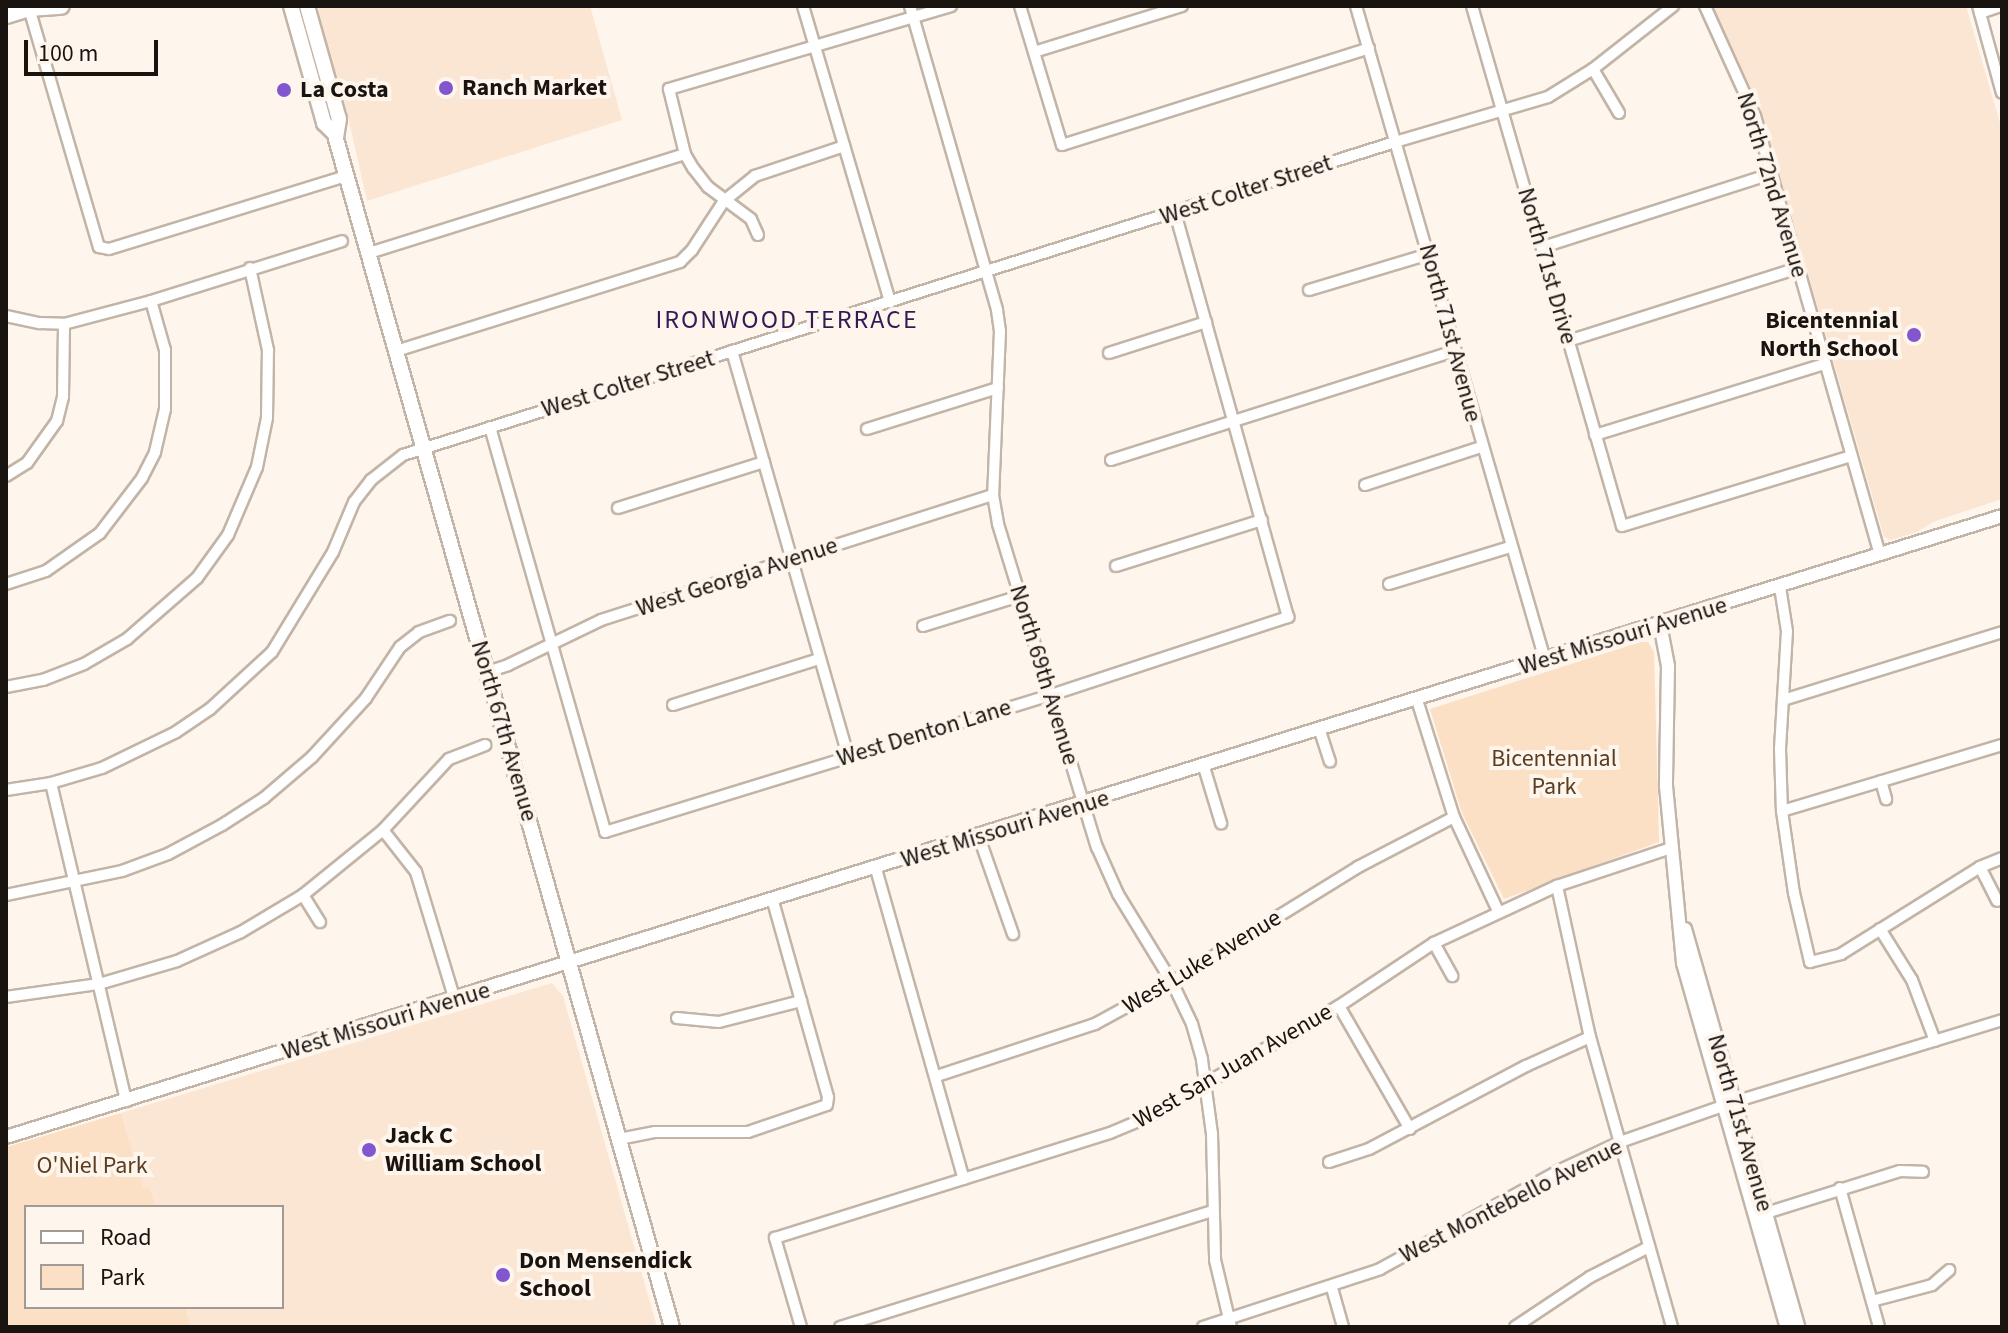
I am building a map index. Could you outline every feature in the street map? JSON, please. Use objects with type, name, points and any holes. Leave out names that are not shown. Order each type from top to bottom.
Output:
[{"type":"main road","points":[[6,15],[31,7],[61,6]]},
{"type":"main road","name":"North 67th Avenue","points":[[291,6],[324,123],[336,135]]},
{"type":"main road","name":"North 67th Avenue","points":[[307,6],[339,119],[336,135],[347,176],[672,1327]]},
{"type":"street","points":[[803,6],[890,302]]},
{"type":"street","points":[[758,235],[751,219],[708,187],[685,154],[669,89],[815,46],[911,12],[951,6]]},
{"type":"street","points":[[1020,6],[1062,145],[1369,48]]},
{"type":"street","points":[[1034,52],[1182,6]]},
{"type":"street","name":"North 71st Avenue","points":[[1356,6],[1545,660]]},
{"type":"street","name":"North 71st Drive","points":[[1472,6],[1622,526],[1851,456]]},
{"type":"street","name":"West Colter Street","points":[[6,790],[51,783],[102,768],[176,732],[243,680],[272,652],[292,624],[333,552],[360,493],[391,461],[490,427],[1395,142],[1548,97],[1593,69],[1673,6]]},
{"type":"street","name":"North 72nd Avenue","points":[[1705,6],[1755,116],[1880,554]]},
{"type":"street","points":[[2000,6],[1979,9],[2002,93]]},
{"type":"street","points":[[31,7],[99,247],[109,249],[347,176]]},
{"type":"street","name":"North 69th Avenue","points":[[911,12],[987,271],[1000,331],[993,495],[1082,804],[1106,869],[1172,982],[1192,1024],[1207,1084],[1212,1134],[1215,1260],[1230,1323]]},
{"type":"street","points":[[1593,69],[1619,113]]},
{"type":"street","points":[[396,351],[680,262],[692,250],[724,201],[755,176],[844,146]]},
{"type":"street","points":[[369,253],[685,154]]},
{"type":"street","points":[[1543,247],[1771,174]]},
{"type":"street","points":[[1116,566],[1262,520],[1175,212]]},
{"type":"street","points":[[6,316],[64,324],[151,301],[342,241]]},
{"type":"street","points":[[1309,290],[1429,254]]},
{"type":"street","points":[[6,687],[43,680],[84,664],[127,639],[197,578],[228,535],[257,467],[267,418],[268,350],[250,268]]},
{"type":"street","points":[[1568,341],[1798,268]]},
{"type":"street","points":[[6,584],[46,571],[100,533],[142,478],[155,452],[165,409],[167,374],[165,350],[151,301]]},
{"type":"street","points":[[1109,353],[1206,322]]},
{"type":"street","points":[[6,476],[27,463],[57,421],[63,397],[64,324]]},
{"type":"street","points":[[732,351],[848,756]]},
{"type":"street","points":[[1111,460],[1455,351]]},
{"type":"street","points":[[1595,435],[1825,364]]},
{"type":"street","points":[[867,429],[998,388]]},
{"type":"street","points":[[490,427],[552,643]]},
{"type":"street","points":[[1365,485],[1481,447]]},
{"type":"street","points":[[618,508],[764,462]]},
{"type":"street","name":"West Georgia Avenue","points":[[487,672],[601,620],[993,495]]},
{"type":"street","name":"West Missouri Avenue","points":[[6,1137],[1320,731],[2002,516]]},
{"type":"street","name":"West Denton Lane","points":[[552,643],[605,832],[1051,695],[1288,617],[1262,520]]},
{"type":"street","points":[[1389,584],[1510,547]]},
{"type":"street","points":[[1780,587],[1787,631],[1782,811],[1794,893],[1810,962],[1841,954],[1980,867],[2002,858]]},
{"type":"street","points":[[923,626],[1020,596]]},
{"type":"street","points":[[6,895],[74,884],[168,854],[264,798],[312,757],[352,714],[400,647],[419,632],[450,621]]},
{"type":"street","name":"North 71st Avenue","points":[[1660,624],[1668,666],[1666,786],[1683,963],[1729,1104],[1787,1327]]},
{"type":"street","points":[[1783,700],[2002,632]]},
{"type":"street","points":[[673,705],[819,659]]},
{"type":"street","points":[[1417,700],[1454,817],[1498,911]]},
{"type":"street","points":[[1320,731],[1330,761]]},
{"type":"street","points":[[6,997],[99,984],[177,961],[241,932],[303,895],[383,830],[449,759],[485,745]]},
{"type":"street","points":[[1782,811],[2002,745]]},
{"type":"street","points":[[1204,767],[1221,823]]},
{"type":"street","points":[[1881,781],[1886,799]]},
{"type":"street","points":[[51,783],[126,1101]]},
{"type":"street","name":"West Luke Avenue","points":[[937,1076],[1069,1034],[1172,982],[1358,867],[1454,817]]},
{"type":"street","points":[[383,830],[416,872],[455,1000]]},
{"type":"street","points":[[979,837],[1013,934]]},
{"type":"street","name":"West San Juan Avenue","points":[[801,1327],[775,1238],[1110,1133],[1207,1084],[1339,1006],[1434,943],[1557,886],[1671,848]]},
{"type":"street","points":[[1980,867],[1997,901]]},
{"type":"street","points":[[876,869],[964,1179]]},
{"type":"street","points":[[1557,886],[1590,1037],[1672,1327]]},
{"type":"street","points":[[303,895],[320,922]]},
{"type":"street","points":[[619,1139],[655,1132],[748,1132],[827,1105],[773,901]]},
{"type":"street","points":[[1880,929],[1912,980],[1935,1041]]},
{"type":"street","points":[[1434,943],[1452,976]]},
{"type":"street","points":[[677,1018],[719,1022],[801,1001]]},
{"type":"street","points":[[1339,1006],[1410,1129]]},
{"type":"street","name":"West Montebello Avenue","points":[[1203,1327],[1230,1323],[1380,1269],[1558,1171],[1620,1142],[1729,1104],[2002,1020]]},
{"type":"street","points":[[1329,1162],[1369,1149],[1526,1066],[1590,1037]]},
{"type":"street","points":[[1760,1214],[1900,1171],[1923,1172]]},
{"type":"street","points":[[1840,1188],[1879,1327]]},
{"type":"street","points":[[840,1327],[1212,1211]]},
{"type":"street","name":"North 71st Avenue","points":[[1760,1214],[1798,1327]]},
{"type":"street","points":[[1515,1327],[1590,1277],[1649,1247]]},
{"type":"street","points":[[1872,1301],[1932,1285],[1949,1270]]},
{"type":"street","points":[[1332,1288],[1343,1327]]},
{"type":"shaded area","points":[[318,6],[590,6],[622,120],[367,201],[344,99],[331,76]]},
{"type":"shaded area","name":"Bicentennial North School","points":[[1712,6],[1966,6],[2002,130],[2002,499],[1933,522],[1917,532],[1891,540],[1884,537],[1760,107]]},
{"type":"shaded area","name":"Jack C William School","points":[[552,983],[563,996],[657,1327],[191,1327],[186,1309],[284,1309],[284,1205],[155,1205],[150,1187],[143,1189],[121,1113]]},
{"type":"green space","name":"Bicentennial Park","points":[[1648,642],[1654,652],[1659,842],[1504,899],[1462,813],[1430,709]]},
{"type":"green space","name":"O'Niel Park","points":[[121,1113],[143,1188],[150,1187],[155,1205],[24,1205],[24,1309],[186,1309],[191,1327],[6,1327],[6,1147]]},
{"type":"place","name":"Ranch Market","points":[[446,88]]},
{"type":"place","name":"La Costa","points":[[284,90]]},
{"type":"place","name":"Bicentennial North School","points":[[1914,335]]},
{"type":"place","name":"Jack C William School","points":[[369,1150]]},
{"type":"place","name":"Don Mensendick School","points":[[503,1275]]},
{"type":"district","name":"IRONWOOD TERRACE","points":[[787,320]]}]
